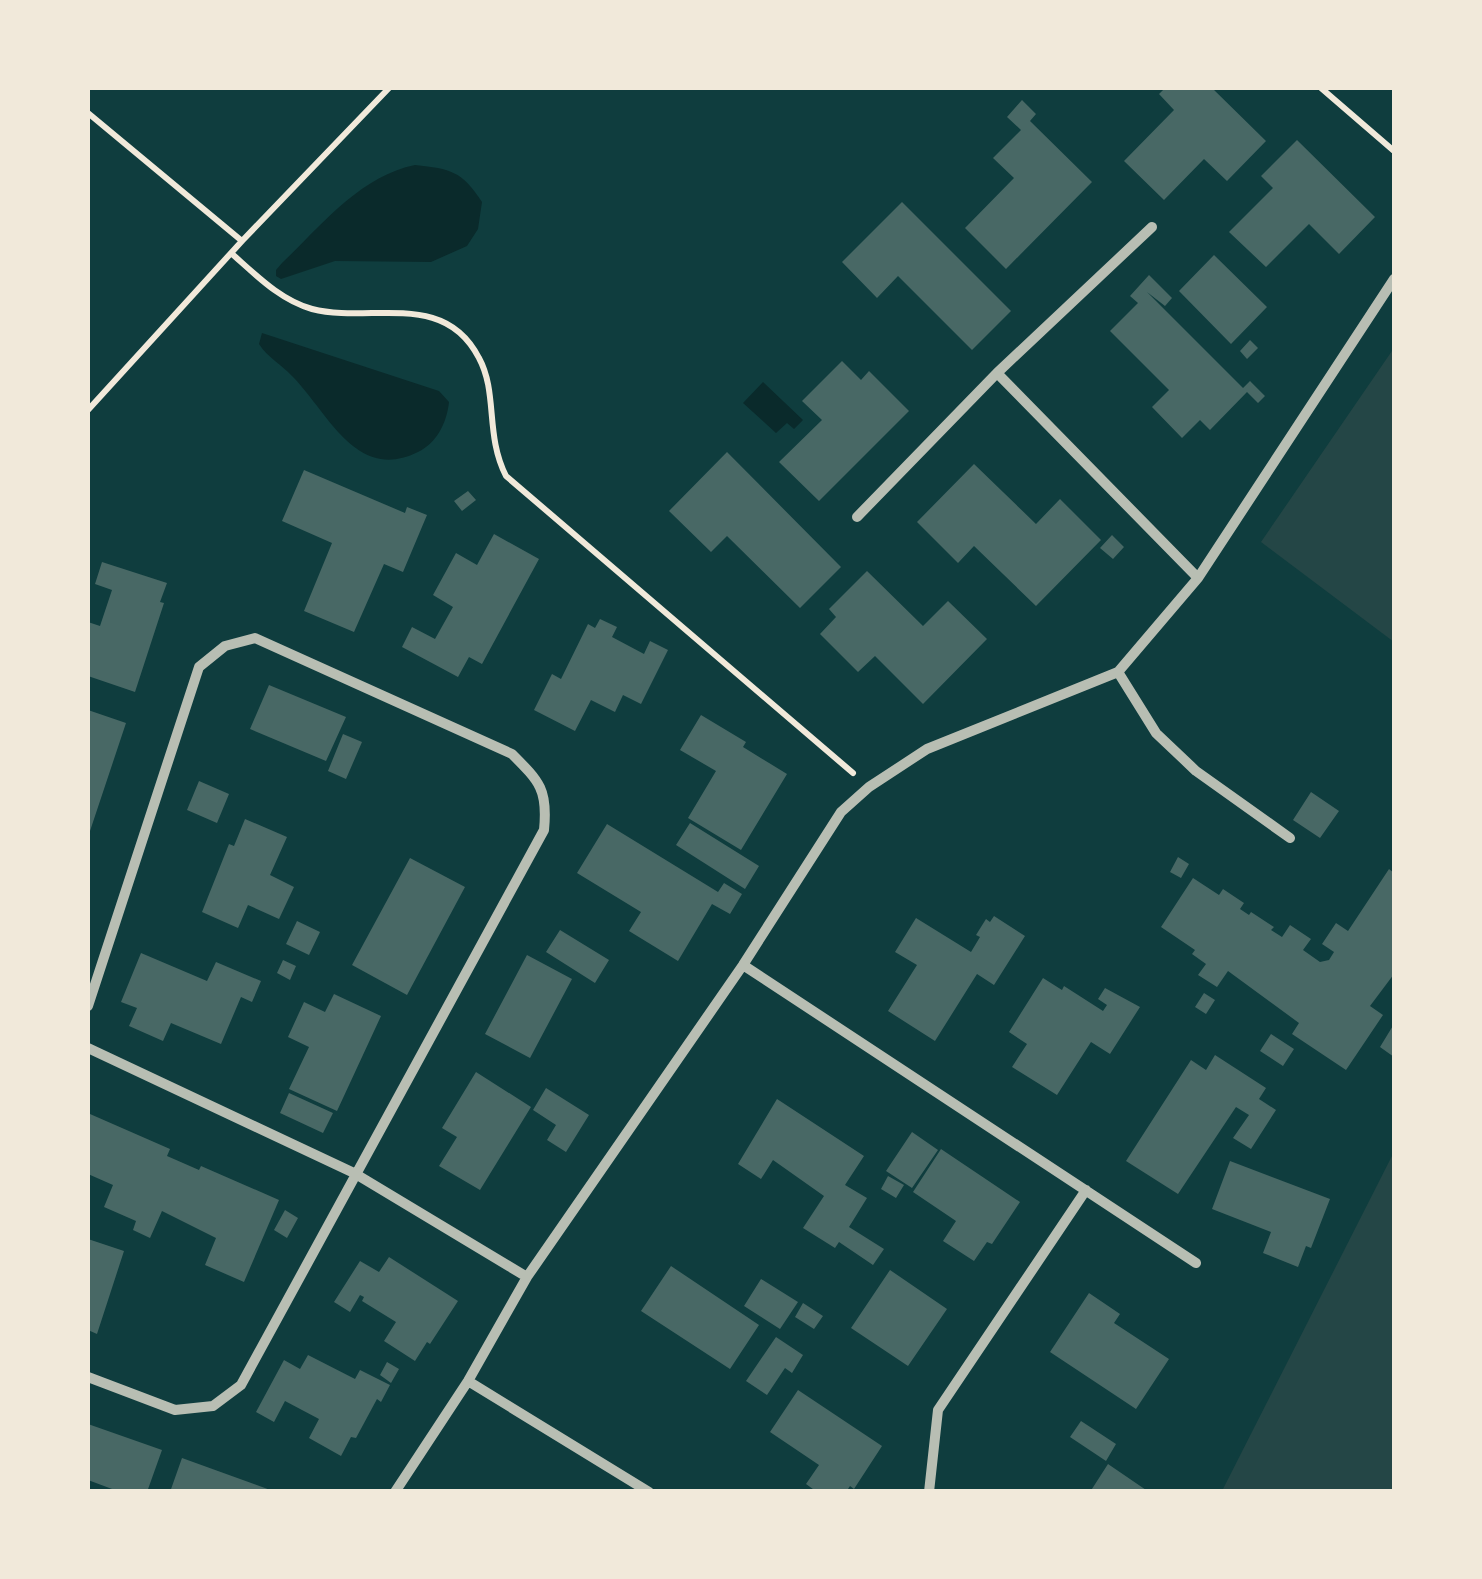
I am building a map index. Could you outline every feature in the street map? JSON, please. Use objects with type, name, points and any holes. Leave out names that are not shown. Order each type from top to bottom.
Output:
[{"type":"street","points":[[856,517],[998,373],[1152,228]]},
{"type":"street","points":[[395,1492],[468,1382],[528,1277],[743,965],[840,812],[869,787],[927,749],[1118,672],[1198,578],[1394,279]]},
{"type":"street","points":[[998,373],[1198,578]]},
{"type":"street","points":[[88,1006],[200,667],[225,646],[255,638],[512,754],[537,779],[547,800],[544,830],[241,1385],[212,1406],[175,1410],[88,1377]]},
{"type":"street","points":[[1118,672],[1156,732],[1196,771],[1290,838]]},
{"type":"street","points":[[743,965],[1196,1263]]},
{"type":"street","points":[[88,1048],[354,1174],[528,1277]]},
{"type":"street","points":[[929,1492],[938,1410],[1086,1190]]},
{"type":"street","points":[[468,1382],[649,1492]]},
{"type":"path","points":[[88,410],[242,240],[389,88]]},
{"type":"path","points":[[1320,88],[1394,151]]},
{"type":"path","points":[[88,113],[242,240]]},
{"type":"path","points":[[231,253],[280,295],[311,309],[342,314],[421,314],[456,330],[480,359],[488,385],[495,454],[506,476],[869,787]]},
{"type":"shaded area","points":[[415,165],[454,173],[482,202],[478,229],[467,246],[431,262],[335,261],[281,279],[276,276],[282,263],[342,204],[376,180]]},
{"type":"shaded area","points":[[262,333],[439,391],[449,402],[440,431],[425,448],[396,459],[377,458],[360,451],[263,349],[259,344]]},
{"type":"shaded area","points":[[1394,348],[1394,642],[1261,542]]},
{"type":"shaded area","points":[[763,382],[803,420],[794,429],[787,423],[776,433],[743,403]]},
{"type":"shaded area","points":[[1394,1152],[1394,1491],[1222,1491]]},
{"type":"building","points":[[1165,88],[1212,88],[1266,141],[1227,181],[1204,159],[1164,200],[1124,161],[1174,110],[1159,94]]},
{"type":"building","points":[[1022,100],[1036,114],[1030,121],[1092,182],[1006,269],[965,228],[1014,178],[993,158],[1021,130],[1007,117]]},
{"type":"building","points":[[1297,140],[1375,217],[1339,254],[1309,224],[1266,267],[1229,232],[1273,188],[1261,176]]},
{"type":"building","points":[[902,202],[1011,311],[972,350],[898,276],[877,298],[842,262]]},
{"type":"building","points":[[1214,255],[1267,307],[1231,344],[1179,291]]},
{"type":"building","points":[[1149,275],[1172,298],[1165,306],[1147,292],[1243,388],[1250,381],[1265,396],[1258,403],[1247,392],[1210,430],[1200,420],[1182,438],[1152,407],[1169,390],[1110,331],[1138,303],[1130,296]]},
{"type":"building","points":[[1250,340],[1258,348],[1247,359],[1240,351]]},
{"type":"building","points":[[842,361],[861,380],[869,371],[909,411],[819,501],[779,462],[822,420],[802,401]]},
{"type":"building","points":[[727,452],[841,567],[800,608],[727,536],[711,552],[669,511]]},
{"type":"building","points":[[974,464],[1036,524],[1060,499],[1101,540],[1036,606],[974,546],[958,563],[917,522]]},
{"type":"building","points":[[304,470],[405,513],[407,507],[427,515],[403,572],[384,564],[354,632],[304,611],[332,543],[282,521]]},
{"type":"building","points":[[468,491],[476,500],[462,511],[454,501]]},
{"type":"building","points":[[494,534],[539,559],[482,664],[469,657],[458,677],[402,647],[412,627],[435,639],[453,607],[433,595],[456,553],[477,565]]},
{"type":"building","points":[[1112,535],[1124,547],[1113,559],[1100,548]]},
{"type":"building","points":[[102,562],[167,583],[135,692],[88,676],[88,622],[100,626],[112,590],[95,584]]},
{"type":"building","points":[[867,571],[923,626],[948,601],[987,639],[923,704],[875,656],[858,672],[820,634],[836,617],[829,609]]},
{"type":"building","points":[[600,619],[617,627],[612,637],[644,654],[650,641],[668,650],[641,704],[623,695],[615,712],[591,700],[575,731],[534,710],[552,674],[561,679],[588,624],[595,628]]},
{"type":"building","points":[[269,685],[346,717],[326,761],[250,729]]},
{"type":"building","points":[[88,710],[126,723],[88,837]]},
{"type":"building","points":[[701,715],[746,742],[743,747],[787,774],[741,850],[688,818],[716,771],[680,750]]},
{"type":"building","points":[[343,734],[362,742],[346,779],[328,771]]},
{"type":"building","points":[[199,781],[229,794],[217,823],[187,810]]},
{"type":"building","points":[[1311,792],[1339,811],[1320,838],[1293,820]]},
{"type":"building","points":[[245,819],[287,837],[270,875],[294,887],[279,919],[248,905],[238,928],[202,912],[229,844],[234,846]]},
{"type":"building","points":[[690,823],[759,866],[745,889],[676,845]]},
{"type":"building","points":[[607,824],[718,892],[724,883],[742,894],[730,914],[712,904],[678,961],[629,931],[641,912],[577,873]]},
{"type":"building","points":[[1178,857],[1189,864],[1181,878],[1170,872]]},
{"type":"building","points":[[410,858],[465,887],[407,995],[352,965]]},
{"type":"building","points":[[1389,869],[1394,873],[1394,974],[1370,1006],[1383,1015],[1346,1070],[1292,1034],[1299,1023],[1228,971],[1217,987],[1198,975],[1206,964],[1192,954],[1195,950],[1161,927],[1193,878],[1219,895],[1223,889],[1244,903],[1240,909],[1274,927],[1271,930],[1282,937],[1290,925],[1311,939],[1303,950],[1320,962],[1329,960],[1334,952],[1322,944],[1336,923],[1348,931]]},
{"type":"building","points":[[994,916],[1025,936],[994,985],[977,974],[935,1041],[888,1011],[917,965],[895,952],[916,918],[971,952],[986,919],[990,922]]},
{"type":"building","points":[[297,921],[320,932],[309,955],[286,944]]},
{"type":"building","points":[[560,930],[609,960],[595,983],[546,952]]},
{"type":"building","points":[[141,953],[207,981],[216,962],[261,981],[252,1002],[241,997],[221,1044],[171,1023],[163,1041],[129,1026],[137,1008],[121,1002]]},
{"type":"building","points":[[527,955],[572,979],[530,1058],[485,1034]]},
{"type":"building","points":[[283,960],[296,966],[290,980],[277,973]]},
{"type":"building","points":[[1043,978],[1062,990],[1064,986],[1103,1011],[1107,1005],[1098,999],[1105,988],[1140,1007],[1110,1054],[1091,1042],[1057,1095],[1012,1067],[1027,1044],[1009,1032]]},
{"type":"building","points":[[1204,993],[1215,1000],[1206,1014],[1195,1007]]},
{"type":"building","points":[[334,994],[381,1016],[337,1111],[289,1089],[309,1047],[288,1037],[304,1002],[325,1012]]},
{"type":"building","points":[[1394,1024],[1394,1057],[1380,1047]]},
{"type":"building","points":[[1271,1034],[1294,1049],[1283,1066],[1260,1051]]},
{"type":"building","points":[[1215,1055],[1266,1088],[1259,1099],[1276,1110],[1251,1149],[1233,1138],[1249,1115],[1236,1107],[1178,1194],[1126,1161],[1191,1060],[1206,1070]]},
{"type":"building","points":[[476,1072],[531,1107],[480,1190],[439,1166],[457,1137],[442,1128]]},
{"type":"building","points":[[546,1088],[589,1115],[566,1152],[547,1140],[556,1125],[533,1110]]},
{"type":"building","points":[[289,1093],[333,1113],[323,1133],[280,1113]]},
{"type":"building","points":[[777,1099],[864,1156],[845,1185],[867,1198],[849,1227],[884,1249],[873,1265],[839,1242],[835,1248],[803,1228],[824,1196],[773,1160],[761,1179],[738,1164]]},
{"type":"building","points":[[90,1114],[170,1149],[167,1156],[199,1170],[201,1166],[279,1200],[244,1282],[205,1265],[216,1238],[162,1211],[150,1238],[133,1230],[136,1221],[104,1207],[113,1185],[88,1174]]},
{"type":"building","points":[[912,1132],[938,1150],[912,1188],[886,1171]]},
{"type":"building","points":[[941,1149],[1020,1202],[992,1244],[987,1242],[974,1261],[943,1241],[956,1221],[913,1192]]},
{"type":"building","points":[[1230,1161],[1330,1199],[1311,1248],[1306,1246],[1298,1267],[1263,1253],[1271,1232],[1212,1209]]},
{"type":"building","points":[[888,1176],[904,1185],[896,1198],[881,1189]]},
{"type":"building","points":[[285,1210],[298,1218],[287,1238],[274,1230]]},
{"type":"building","points":[[88,1239],[124,1251],[97,1334],[88,1330]]},
{"type":"building","points":[[389,1257],[458,1301],[415,1361],[384,1341],[396,1322],[362,1301],[364,1297],[360,1295],[350,1312],[334,1302],[360,1261],[379,1272]]},
{"type":"building","points":[[671,1266],[759,1325],[730,1369],[641,1311]]},
{"type":"building","points":[[890,1270],[947,1309],[908,1366],[851,1328]]},
{"type":"building","points":[[761,1279],[798,1302],[780,1329],[744,1306]]},
{"type":"building","points":[[1089,1293],[1120,1314],[1114,1323],[1169,1359],[1136,1409],[1050,1352]]},
{"type":"building","points":[[803,1303],[823,1316],[814,1329],[795,1317]]},
{"type":"building","points":[[776,1337],[803,1355],[792,1373],[785,1368],[767,1395],[746,1381]]},
{"type":"building","points":[[308,1355],[355,1379],[360,1370],[390,1385],[341,1456],[309,1438],[319,1419],[285,1401],[274,1422],[256,1412],[284,1360],[300,1369]]},
{"type":"building","points":[[387,1362],[399,1369],[391,1383],[380,1375]]},
{"type":"building","points":[[798,1390],[882,1446],[854,1489],[850,1486],[846,1492],[817,1492],[806,1484],[819,1465],[770,1432]]},
{"type":"building","points":[[1081,1421],[1116,1444],[1106,1461],[1070,1437]]},
{"type":"building","points":[[88,1424],[162,1450],[147,1492],[120,1492],[88,1480]]},
{"type":"building","points":[[182,1458],[273,1491],[170,1492]]},
{"type":"building","points":[[1108,1464],[1149,1492],[1090,1492]]}]
